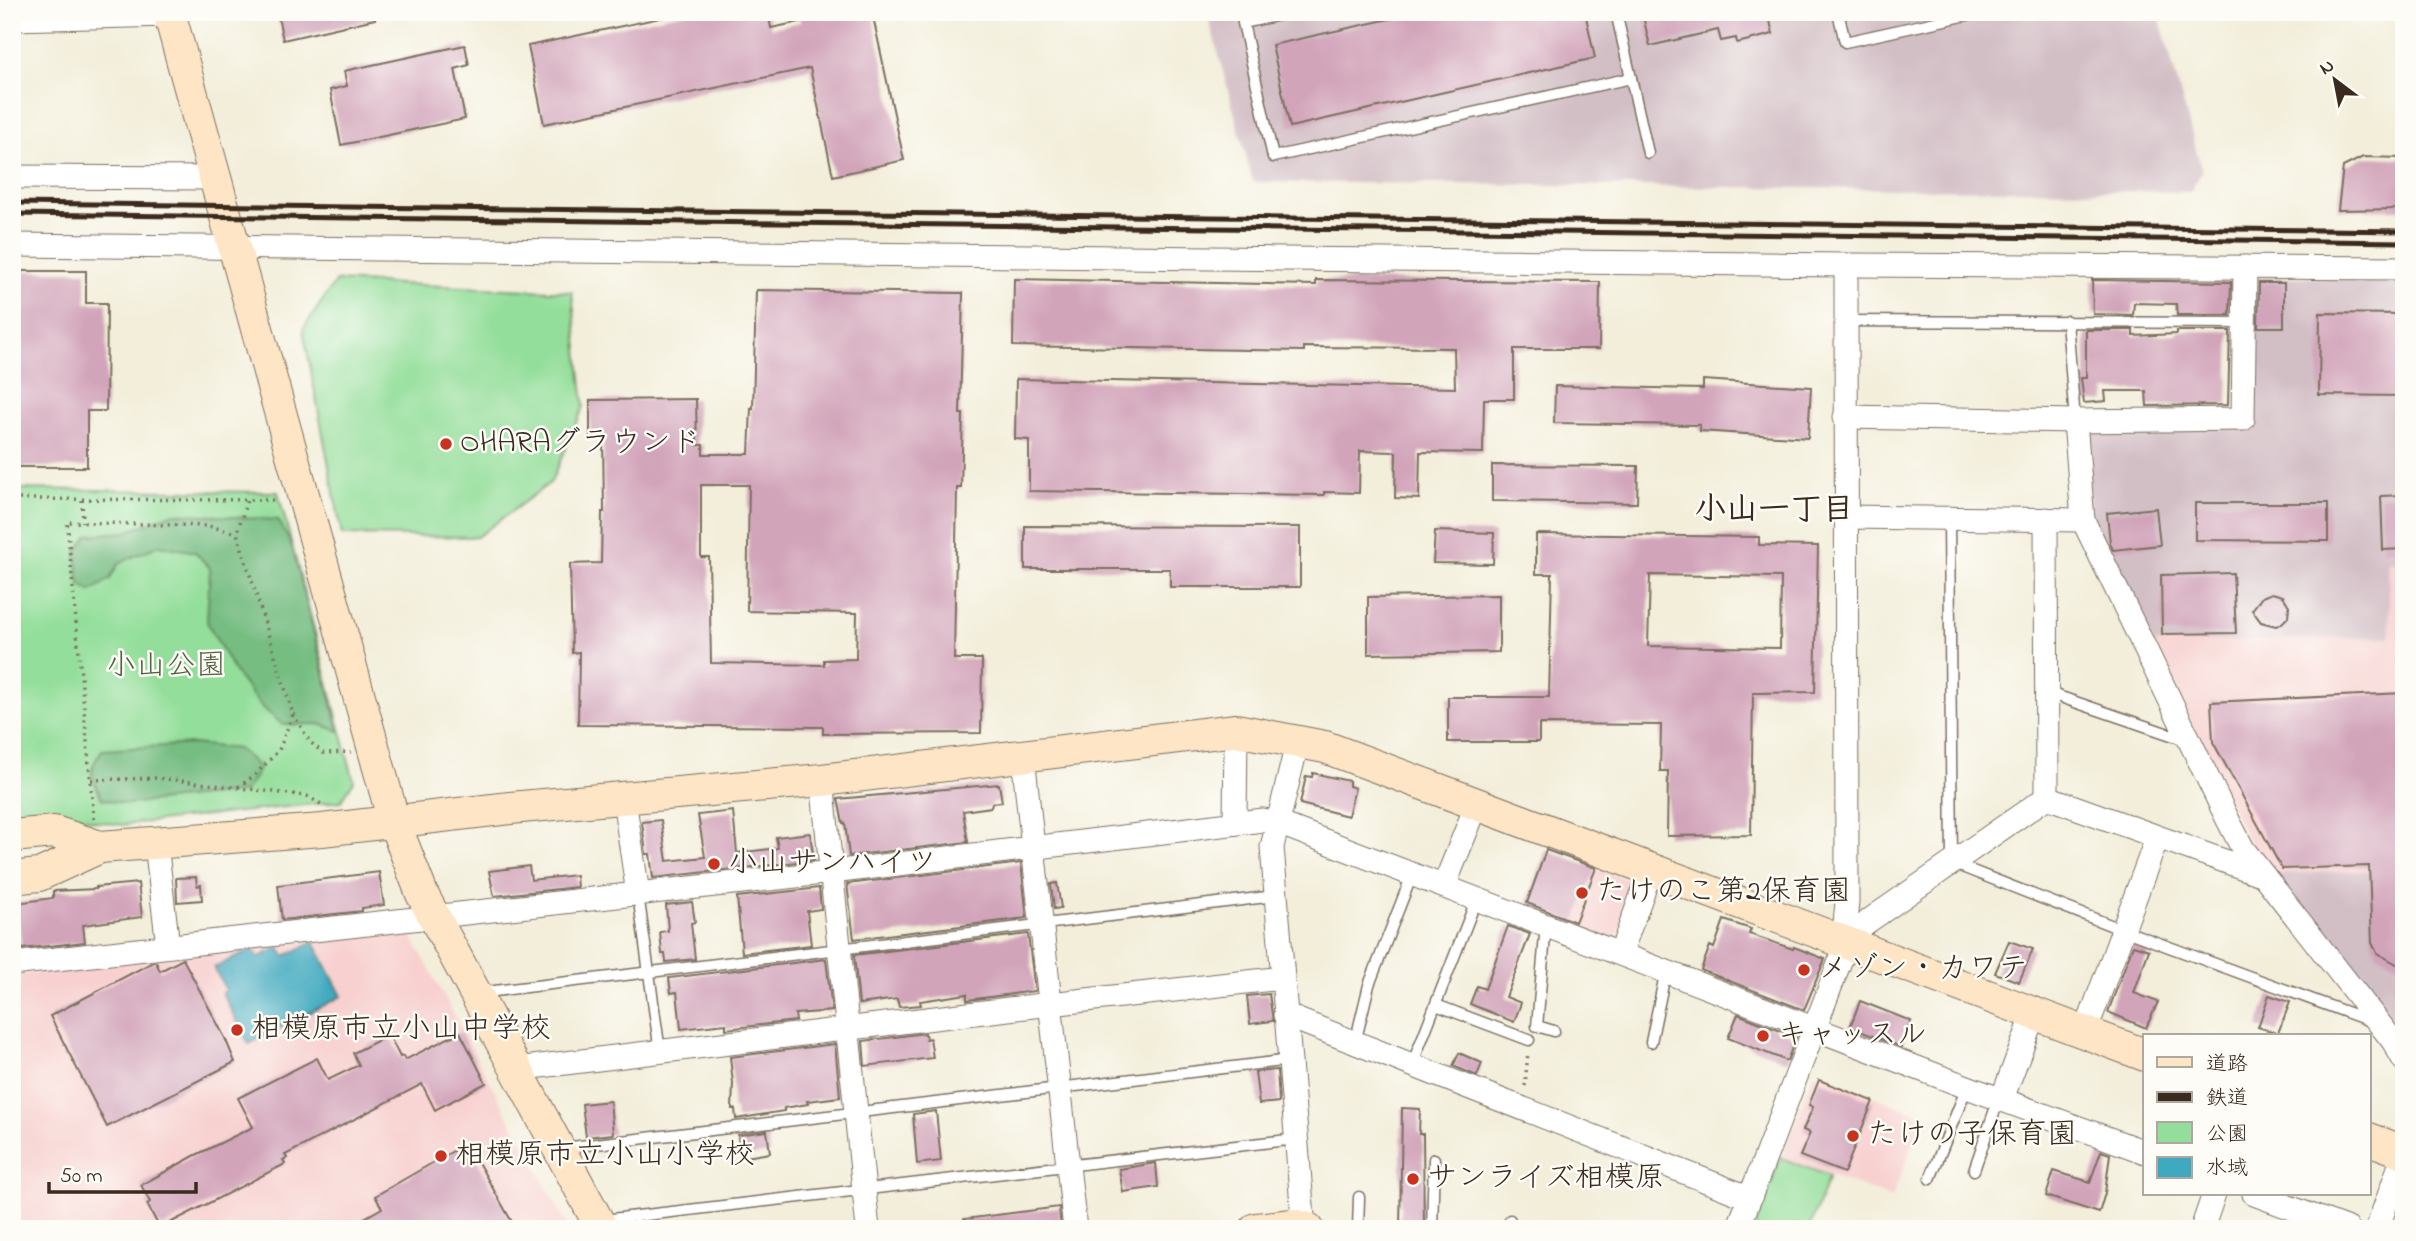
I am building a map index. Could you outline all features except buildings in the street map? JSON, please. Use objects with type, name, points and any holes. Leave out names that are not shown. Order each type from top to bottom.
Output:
[{"type":"street","points":[[12,19],[169,14],[394,822],[422,894],[600,1225]]},
{"type":"street","points":[[12,177],[215,178]]},
{"type":"street","points":[[12,246],[1846,265],[2404,268]]},
{"type":"street","points":[[1738,1229],[1842,956],[1844,941],[1847,902],[1846,265]]},
{"type":"street","points":[[1846,417],[2075,421],[2243,419],[2245,267]]},
{"type":"street","points":[[2075,421],[2083,520],[2188,741],[2243,849],[2380,1024],[2404,1060]]},
{"type":"street","points":[[1845,517],[2083,520]]},
{"type":"street","points":[[2046,519],[2047,797]]},
{"type":"street","points":[[1235,822],[1236,730]]},
{"type":"street","points":[[12,836],[54,832],[156,844],[822,780],[1236,730],[1325,747],[2143,1054]]},
{"type":"street","points":[[1256,1229],[1305,1228],[1272,847],[1298,740]]},
{"type":"street","points":[[1023,757],[1075,1229]]},
{"type":"street","points":[[822,780],[868,1229]]},
{"type":"street","points":[[1844,941],[1867,922],[2047,797]]},
{"type":"street","points":[[2047,797],[2263,875]]},
{"type":"street","points":[[624,799],[638,894]]},
{"type":"street","points":[[1444,886],[1478,804]]},
{"type":"street","points":[[12,964],[832,872],[1263,820],[1278,823],[1967,1087],[2143,1151]]},
{"type":"street","points":[[12,857],[97,838]]},
{"type":"street","points":[[12,878],[39,875],[97,838]]},
{"type":"street","points":[[2085,1033],[2157,838]]},
{"type":"street","points":[[156,844],[168,946]]},
{"type":"street","points":[[1621,953],[1651,870]]},
{"type":"street","points":[[516,1069],[1282,978]]},
{"type":"street","points":[[2001,1098],[2034,1014]]},
{"type":"street","points":[[1285,1015],[1750,1198]]},
{"type":"street","points":[[2370,1139],[2404,1153],[2377,1229]]},
{"type":"street","points":[[2202,1229],[2213,1196]]},
{"type":"street","points":[[2259,1196],[2348,1229]]},
{"type":"lane","points":[[1293,12],[1243,23],[1273,157],[1631,78]]},
{"type":"lane","points":[[1616,12],[1648,153]]},
{"type":"lane","points":[[1838,12],[1845,42],[1981,12]]},
{"type":"lane","points":[[1845,321],[2245,323]]},
{"type":"lane","points":[[2067,321],[2075,421]]},
{"type":"lane","points":[[1949,518],[1952,863],[2123,930],[2380,1024]]},
{"type":"lane","points":[[2046,692],[2188,741]]},
{"type":"lane","points":[[1355,1043],[1369,985],[1412,875]]},
{"type":"lane","points":[[638,894],[660,1052]]},
{"type":"lane","points":[[475,993],[1275,896]]},
{"type":"lane","points":[[1412,1065],[1477,898]]},
{"type":"lane","points":[[1546,925],[1537,1026],[1553,1031]]},
{"type":"lane","points":[[1651,1042],[1666,970]]},
{"type":"lane","points":[[1436,1005],[1529,1040]]},
{"type":"lane","points":[[559,1149],[1290,1060]]},
{"type":"lane","points":[[1930,1179],[1967,1087]]},
{"type":"lane","points":[[1975,1170],[2001,1098]]},
{"type":"lane","points":[[600,1225],[864,1189],[1296,1139]]},
{"type":"lane","points":[[1432,1229],[1434,1159]]},
{"type":"lane","points":[[1358,1229],[1359,1197]]},
{"type":"path","points":[[12,499],[284,500]]},
{"type":"path","points":[[82,500],[83,522]]},
{"type":"path","points":[[247,500],[237,533],[293,714],[310,742],[323,754],[352,752]]},
{"type":"path","points":[[97,838],[67,522],[208,526],[237,533]]},
{"type":"path","points":[[238,787],[254,776],[279,750],[293,714]]},
{"type":"path","points":[[91,780],[157,778],[238,787],[307,796],[329,808],[316,810]]},
{"type":"shaded area","points":[[1207,12],[2158,12],[2202,171],[2190,192],[1253,182]]},
{"type":"shaded area","points":[[2256,277],[2404,278],[2404,562],[2388,562],[2390,637],[2153,643],[2091,522],[2083,430],[2252,424]]},
{"type":"shaded area","points":[[2388,562],[2404,562],[2404,870],[2274,874],[2250,845],[2153,643],[2389,637]]},
{"type":"shaded area","name":"たけのこ第2保育園","points":[[1546,850],[1637,883],[1617,936],[1610,940],[1525,909]]},
{"type":"shaded area","points":[[2404,870],[2404,1044],[2274,874]]},
{"type":"shaded area","name":"相模原市立小山中学校","points":[[401,930],[410,933],[569,1229],[12,1229],[12,976]]},
{"type":"shaded area","name":"たけの子保育園","points":[[1814,1073],[1924,1116],[1892,1198],[1782,1157]]},
{"type":"green space","name":"OHARAグラウンド","points":[[336,281],[572,292],[584,406],[551,482],[477,537],[342,535],[303,329]]},
{"type":"green space","name":"小山公園","points":[[12,489],[278,492],[354,781],[341,801],[122,825],[62,812],[12,817]]},
{"type":"green space","points":[[174,513],[278,520],[292,546],[339,731],[319,724],[283,725],[260,705],[234,671],[207,622],[210,568],[195,552],[159,545],[119,563],[110,579],[91,591],[80,585],[76,553],[88,535],[126,532]]},
{"type":"green space","points":[[193,744],[238,749],[260,768],[245,792],[127,804],[102,799],[92,769],[102,750]]},
{"type":"green space","points":[[1781,1158],[1829,1176],[1809,1229],[1760,1229],[1755,1226]]},
{"type":"water","points":[[314,942],[342,996],[249,1044],[222,993],[226,990],[214,968],[252,949],[258,958],[279,947],[285,956]]},
{"type":"railway","points":[[12,203],[2404,231]]},
{"type":"railway","points":[[12,214],[2404,242]]},
{"type":"place","name":"OHARAグラウンド","points":[[446,444]]},
{"type":"place","name":"小山サンハイツ","points":[[714,864]]},
{"type":"place","name":"たけのこ第2保育園","points":[[1582,893]]},
{"type":"place","name":"メゾン・カワテ","points":[[1804,970]]},
{"type":"place","name":"相模原市立小山中学校","points":[[237,1030]]},
{"type":"place","name":"キャッスル","points":[[1763,1036]]},
{"type":"place","name":"たけの子保育園","points":[[1853,1136]]},
{"type":"place","name":"相模原市立小山小学校","points":[[441,1156]]},
{"type":"place","name":"サンライズ相模原","points":[[1413,1179]]},
{"type":"district","name":"小山一丁目","points":[[1774,511]]}]
